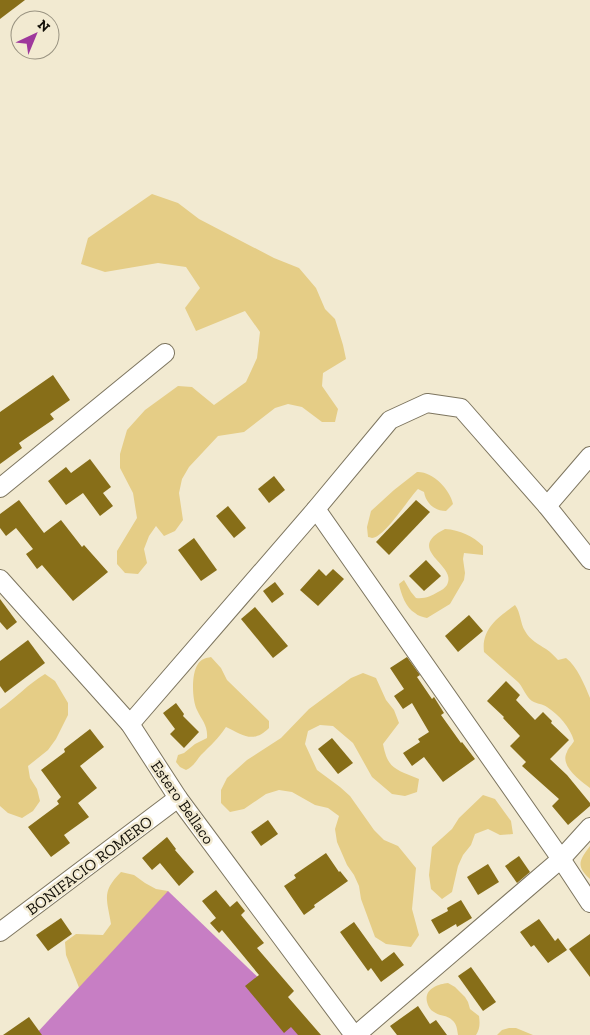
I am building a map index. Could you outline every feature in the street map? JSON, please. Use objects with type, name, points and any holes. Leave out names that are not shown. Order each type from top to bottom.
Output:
[{"type":"street","points":[[0,488],[164,353]]},
{"type":"street","points":[[130,724],[316,509],[390,420],[427,403],[461,408],[547,506],[590,560]]},
{"type":"street","points":[[547,506],[590,456]]},
{"type":"street","points":[[316,509],[561,859],[590,904]]},
{"type":"street","name":"Estero Bellaco","points":[[0,579],[130,724],[178,798],[355,1035]]},
{"type":"street","name":"BONIFACIO ROMERO","points":[[0,932],[178,798]]},
{"type":"street","points":[[355,1035],[561,859],[590,827]]},
{"type":"shaded area","points":[[152,194],[178,203],[199,219],[274,258],[299,268],[316,288],[325,309],[335,319],[346,359],[323,373],[322,386],[338,409],[335,422],[322,422],[302,407],[288,404],[275,408],[244,432],[218,436],[189,467],[182,479],[179,493],[183,520],[175,531],[164,536],[156,526],[149,536],[144,549],[147,563],[138,574],[125,573],[117,564],[117,551],[137,518],[133,493],[120,468],[120,454],[127,430],[145,410],[178,386],[192,387],[214,405],[246,382],[257,358],[260,332],[245,311],[196,331],[185,308],[200,288],[186,267],[158,263],[105,272],[81,264],[88,238]]},
{"type":"shaded area","points":[[417,472],[429,474],[440,482],[453,504],[446,511],[438,510],[429,503],[424,492],[418,489],[383,532],[372,538],[368,537],[367,527],[371,511]]},
{"type":"shaded area","points":[[445,529],[461,532],[475,539],[483,546],[483,555],[464,553],[464,580],[450,604],[427,618],[418,615],[409,608],[399,584],[404,580],[416,598],[430,596],[447,585],[449,578],[446,571],[430,551],[429,544],[434,537]]},
{"type":"shaded area","points":[[515,605],[527,634],[534,642],[549,651],[558,660],[566,658],[574,666],[590,698],[590,788],[572,773],[566,763],[565,757],[574,741],[564,722],[547,707],[530,699],[518,682],[484,652],[485,636],[488,630],[497,619]]},
{"type":"shaded area","points":[[211,657],[221,668],[227,680],[269,721],[269,728],[258,736],[253,737],[243,735],[226,727],[193,766],[186,770],[176,762],[178,755],[207,738],[206,726],[195,706],[193,680],[199,662]]},
{"type":"shaded area","points":[[363,673],[376,678],[399,723],[383,744],[385,753],[394,768],[419,779],[417,792],[405,796],[392,794],[372,777],[353,743],[333,726],[320,725],[308,731],[305,744],[317,770],[350,796],[374,830],[384,840],[398,846],[416,868],[412,909],[419,935],[411,947],[386,944],[375,937],[361,899],[359,886],[337,842],[335,829],[339,816],[328,808],[315,805],[292,792],[279,790],[266,794],[244,809],[230,812],[221,803],[221,790],[227,778],[247,760],[281,738],[309,709],[351,678]]},
{"type":"shaded area","points":[[45,674],[55,681],[68,703],[68,715],[48,750],[28,766],[30,778],[37,789],[40,801],[33,811],[22,818],[8,813],[0,806],[0,709]]},
{"type":"shaded area","points":[[483,795],[495,799],[511,821],[513,834],[500,835],[488,829],[475,834],[471,845],[463,855],[458,866],[452,892],[442,899],[431,889],[429,875],[432,847],[452,829],[459,818]]},
{"type":"shaded area","points":[[590,846],[590,879],[582,870],[581,862]]},
{"type":"shaded area","points":[[121,872],[134,875],[156,889],[168,891],[172,918],[56,1035],[82,995],[66,955],[65,942],[76,934],[103,935],[111,924],[107,902],[108,891],[110,885]]},
{"type":"shaded area","points":[[168,891],[318,1035],[35,1035]]},
{"type":"shaded area","points":[[448,983],[465,997],[470,1009],[479,1016],[479,1026],[476,1035],[458,1035],[454,1022],[448,1017],[431,1010],[427,1002],[428,994],[436,986]]},
{"type":"shaded area","points":[[516,1028],[533,1035],[497,1035],[502,1030]]},
{"type":"building","points":[[0,0],[25,0],[10,10],[0,19]]},
{"type":"building","points":[[53,375],[70,400],[50,414],[54,419],[19,443],[22,448],[0,464],[0,412]]},
{"type":"building","points":[[90,459],[111,487],[103,493],[113,506],[100,516],[83,493],[66,505],[48,481],[66,467],[71,473]]},
{"type":"building","points":[[274,476],[285,490],[269,503],[258,489]]},
{"type":"building","points":[[19,500],[44,533],[61,520],[82,547],[84,545],[108,572],[73,601],[42,565],[37,569],[26,554],[33,549],[16,528],[6,536],[0,528],[0,514]]},
{"type":"building","points":[[416,500],[430,512],[389,555],[376,542]]},
{"type":"building","points":[[228,506],[246,528],[234,538],[216,516]]},
{"type":"building","points":[[194,538],[217,570],[201,581],[178,550]]},
{"type":"building","points":[[426,560],[441,576],[424,591],[409,576]]},
{"type":"building","points":[[319,569],[326,576],[333,569],[344,579],[318,606],[300,590]]},
{"type":"building","points":[[275,582],[284,594],[272,603],[263,591]]},
{"type":"building","points":[[0,599],[17,622],[7,630],[0,622]]},
{"type":"building","points":[[255,607],[288,646],[273,658],[241,619]]},
{"type":"building","points":[[469,615],[483,631],[458,652],[445,636]]},
{"type":"building","points":[[28,640],[45,663],[5,693],[0,686],[0,661]]},
{"type":"building","points":[[407,657],[420,675],[417,677],[432,699],[434,697],[444,713],[441,715],[475,759],[443,782],[424,757],[412,766],[403,753],[420,742],[418,739],[429,732],[412,703],[403,709],[394,696],[404,689],[390,668]]},
{"type":"building","points":[[506,681],[520,695],[516,700],[535,720],[543,712],[552,721],[551,723],[569,740],[550,759],[567,775],[590,803],[590,806],[568,825],[552,806],[559,799],[522,766],[526,762],[510,746],[520,736],[487,701]]},
{"type":"building","points":[[176,703],[184,714],[183,716],[199,732],[184,748],[170,734],[175,729],[163,713]]},
{"type":"building","points":[[90,729],[104,747],[80,766],[97,788],[78,803],[89,817],[64,835],[70,843],[51,857],[28,827],[59,804],[57,801],[61,797],[41,770],[65,752],[64,749]]},
{"type":"building","points":[[332,738],[353,763],[338,774],[318,749]]},
{"type":"building","points":[[268,820],[278,834],[261,846],[251,832]]},
{"type":"building","points":[[167,837],[175,850],[194,872],[179,886],[160,863],[152,870],[142,858]]},
{"type":"building","points":[[326,853],[339,872],[348,881],[314,905],[315,907],[304,915],[284,886],[296,878],[294,875]]},
{"type":"building","points":[[519,856],[530,872],[517,883],[505,866]]},
{"type":"building","points":[[488,864],[499,882],[478,895],[467,877]]},
{"type":"building","points":[[216,890],[230,907],[237,901],[245,911],[241,915],[264,943],[257,948],[294,991],[288,997],[321,1035],[298,1035],[291,1027],[284,1033],[245,986],[259,975],[222,930],[219,933],[210,923],[216,918],[202,901]]},
{"type":"building","points":[[461,900],[472,918],[457,927],[456,924],[439,934],[431,920],[448,911],[447,908]]},
{"type":"building","points":[[61,918],[72,934],[48,951],[36,935]]},
{"type":"building","points":[[539,919],[555,941],[558,938],[567,950],[548,963],[534,945],[531,947],[520,932]]},
{"type":"building","points":[[354,922],[382,961],[394,952],[404,965],[381,982],[371,968],[368,971],[340,932]]},
{"type":"building","points":[[590,934],[590,977],[569,949]]},
{"type":"building","points":[[471,967],[496,1002],[483,1011],[458,976]]},
{"type":"building","points":[[418,1006],[430,1024],[436,1020],[447,1035],[397,1035],[390,1026]]},
{"type":"building","points":[[29,1017],[42,1035],[3,1035]]}]
